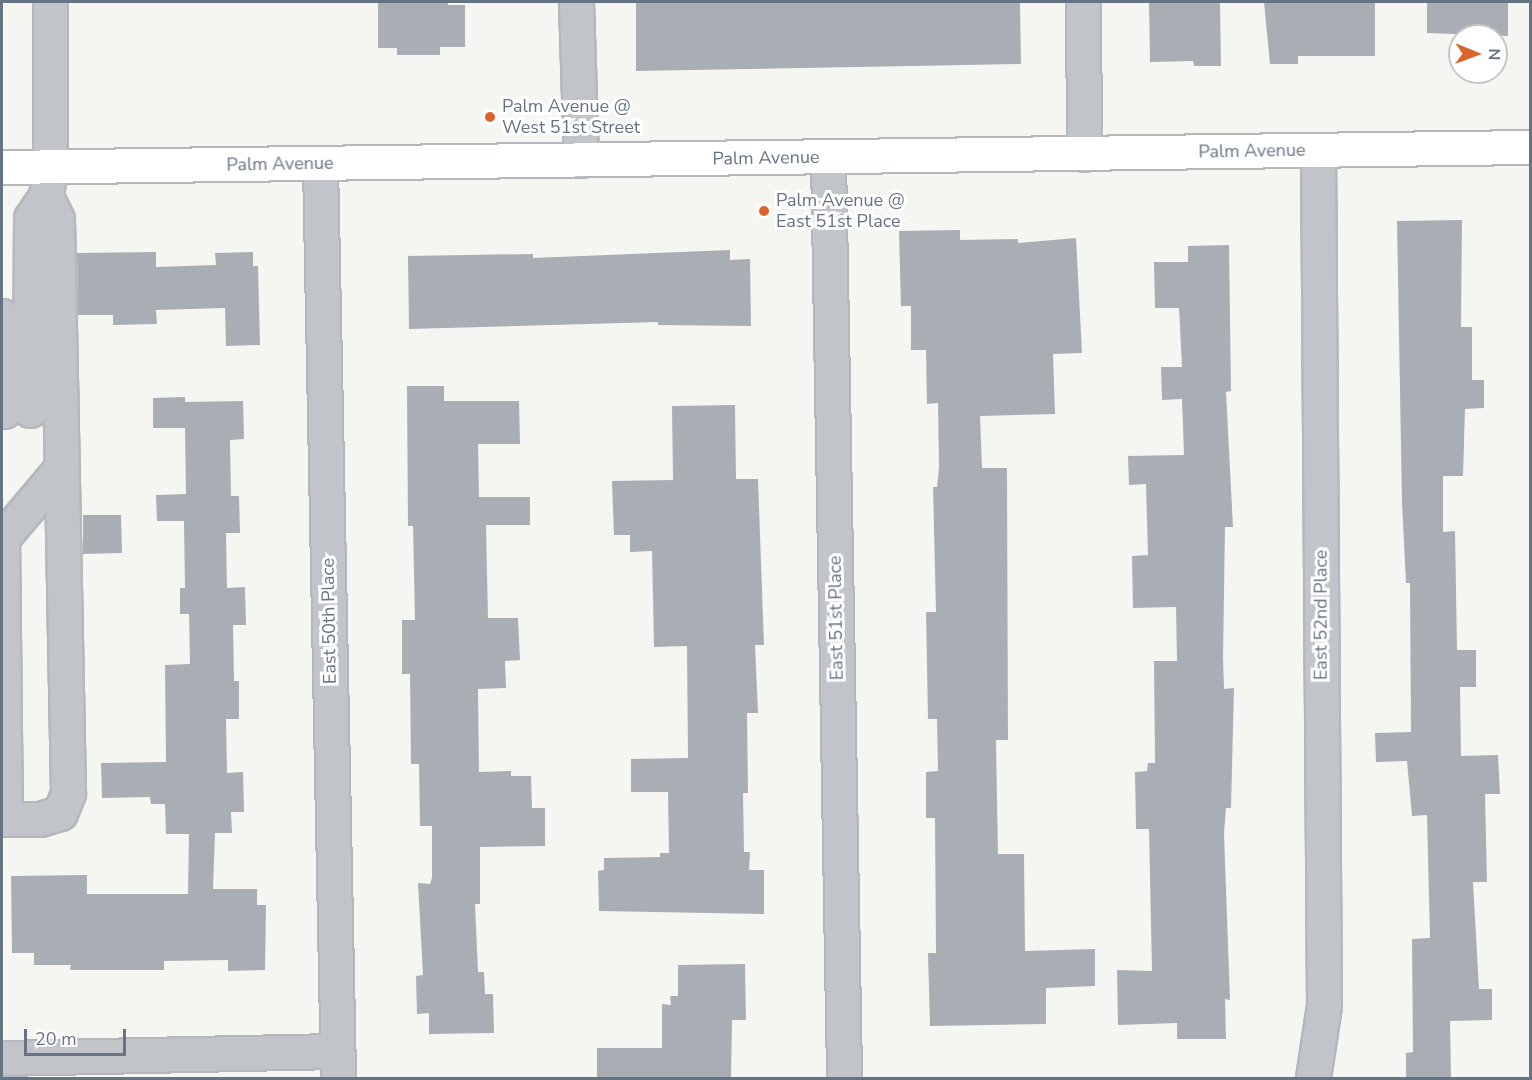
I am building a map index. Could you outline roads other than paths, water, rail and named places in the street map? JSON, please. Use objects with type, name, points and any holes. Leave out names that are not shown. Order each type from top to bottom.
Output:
[{"type":"main road","name":"Palm Avenue","points":[[2,167],[48,181],[320,163],[1530,147]]},
{"type":"street","points":[[23,411],[31,218],[48,181],[50,2]]},
{"type":"street","points":[[576,2],[581,160]]},
{"type":"street","points":[[1083,2],[1084,154]]},
{"type":"street","name":"East 52nd Place","points":[[1313,1078],[1324,1005],[1318,150]]},
{"type":"street","name":"East 51st Place","points":[[828,157],[844,1078]]},
{"type":"street","name":"East 50th Place","points":[[320,163],[337,1065]]},
{"type":"street","points":[[2,316],[2,351],[23,411],[59,471],[68,793],[60,813],[40,819],[4,819],[3,536],[59,471]]},
{"type":"street","points":[[2,1058],[337,1065]]},
{"type":"place","name":"Palm Avenue @ West 51st Street","points":[[490,117]]},
{"type":"place","name":"Palm Avenue @ East 51st Place","points":[[764,211]]}]
